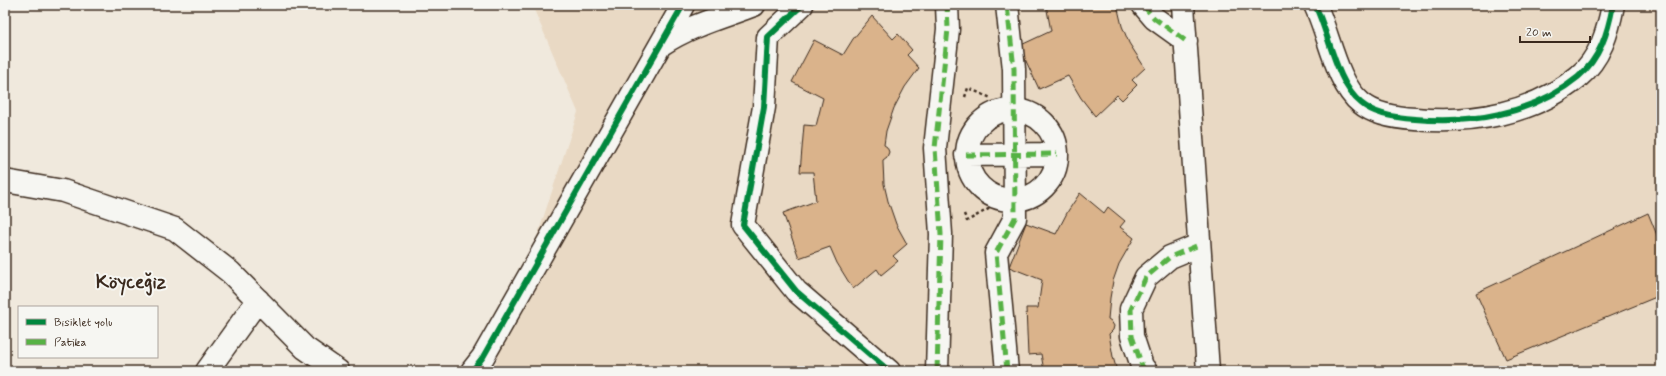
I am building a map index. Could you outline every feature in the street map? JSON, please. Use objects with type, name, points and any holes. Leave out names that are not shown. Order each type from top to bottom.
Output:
[{"type":"street","points":[[472,371],[483,357],[683,5]]},
{"type":"street","points":[[659,46],[690,28],[754,5]]},
{"type":"street","points":[[802,5],[768,37],[764,107],[743,225],[796,291],[889,371]]},
{"type":"street","points":[[937,371],[941,234],[935,148],[948,29],[946,5]]},
{"type":"street","points":[[1007,5],[1014,69],[1015,218],[996,254],[1007,371]]},
{"type":"street","points":[[1144,5],[1154,18],[1186,41]]},
{"type":"street","points":[[1183,5],[1208,371]]},
{"type":"street","points":[[1314,5],[1341,74],[1350,90],[1361,103],[1379,112],[1398,118],[1446,121],[1470,119],[1505,113],[1540,101],[1560,90],[1579,76],[1594,60],[1604,41],[1613,5]]},
{"type":"street","points":[[1014,109],[1028,112],[1042,121],[1051,132],[1057,147],[1057,162],[1052,177],[1042,188],[1030,197],[1015,200],[1001,199],[989,194],[977,184],[969,170],[966,155],[969,139],[977,126],[989,116],[1001,111],[1014,109]]},
{"type":"street","points":[[966,155],[1057,154]]},
{"type":"street","points":[[5,181],[63,191],[175,229],[230,272],[305,348],[338,371]]},
{"type":"street","points":[[1146,371],[1142,366],[1132,336],[1131,308],[1146,276],[1170,257],[1199,245]]},
{"type":"street","points":[[207,371],[258,300]]},
{"type":"path","points":[[940,95],[963,104],[968,88],[991,97],[989,116]]},
{"type":"path","points":[[940,221],[961,209],[967,221],[993,207],[989,194]]},
{"type":"shaded area","points":[[532,5],[1661,5],[1661,371],[493,371],[578,112]]},
{"type":"building","points":[[1046,5],[1117,5],[1122,26],[1129,43],[1145,68],[1132,80],[1137,85],[1122,100],[1117,95],[1095,116],[1081,98],[1068,76],[1039,89],[1019,46],[1051,31]]},
{"type":"building","points":[[872,16],[893,39],[898,34],[912,50],[907,55],[919,68],[905,87],[894,108],[886,131],[884,145],[887,147],[889,152],[887,157],[883,160],[884,184],[896,224],[907,244],[893,256],[898,261],[881,275],[877,269],[853,289],[837,263],[830,247],[799,258],[783,213],[816,201],[813,172],[800,172],[804,125],[816,126],[823,98],[792,82],[814,40],[843,55],[853,39]]},
{"type":"building","points":[[1080,193],[1104,213],[1108,207],[1125,221],[1120,227],[1134,238],[1119,264],[1113,281],[1110,298],[1108,319],[1114,326],[1113,330],[1109,334],[1117,371],[1044,371],[1041,354],[1028,355],[1026,308],[1038,308],[1042,280],[1009,267],[1026,223],[1056,234],[1068,211]]},
{"type":"building","points":[[1648,213],[1661,245],[1661,295],[1506,359],[1476,293]]},
{"type":"marked path","points":[[937,371],[941,234],[935,148],[948,29],[947,5]]},
{"type":"marked path","points":[[1007,5],[1014,69],[1015,218],[996,253],[1007,371]]},
{"type":"marked path","points":[[1143,5],[1154,18],[1186,41]]},
{"type":"marked path","points":[[966,155],[1057,154]]},
{"type":"marked path","points":[[1146,371],[1142,366],[1132,336],[1131,309],[1146,277],[1170,257],[1199,245]]},
{"type":"cycle path","points":[[472,371],[483,357],[683,5]]},
{"type":"cycle path","points":[[802,5],[768,37],[764,107],[743,225],[796,291],[889,371]]},
{"type":"cycle path","points":[[1315,5],[1339,71],[1352,94],[1361,103],[1379,113],[1394,117],[1437,120],[1480,118],[1501,114],[1542,100],[1560,90],[1578,77],[1592,62],[1606,35],[1613,5]]},
{"type":"district","name":"Köyceğiz","points":[[131,281]]}]
